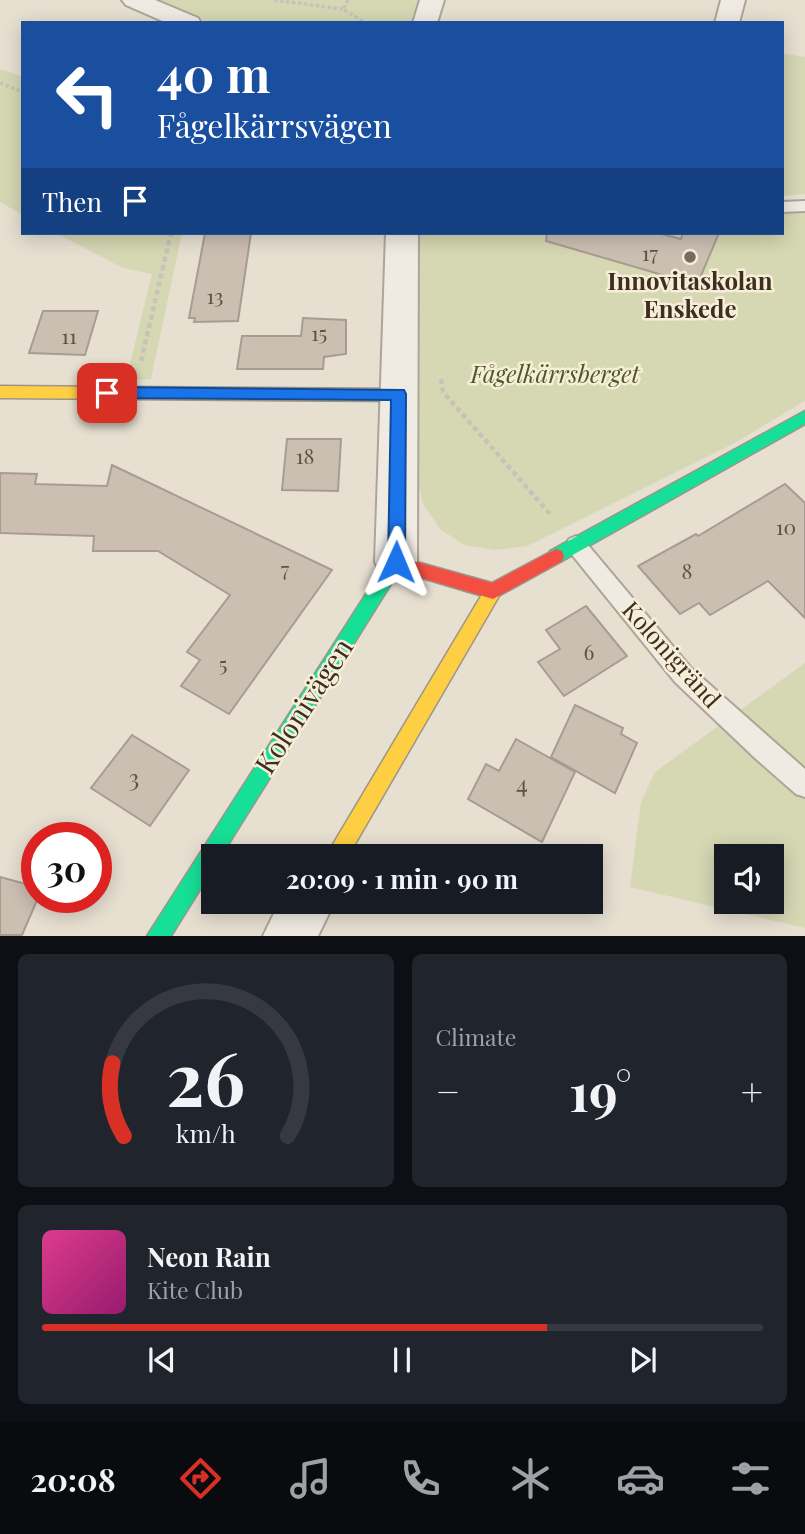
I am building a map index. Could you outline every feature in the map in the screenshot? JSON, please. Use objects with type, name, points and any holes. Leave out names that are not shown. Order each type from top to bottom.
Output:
[{"type":"street","points":[[134,0],[184,21]]},
{"type":"street","points":[[426,21],[432,0]]},
{"type":"street","points":[[728,21],[733,0]]},
{"type":"street","points":[[402,235],[396,562],[493,591]]},
{"type":"street","points":[[0,392],[399,394]]},
{"type":"street","points":[[343,844],[493,591],[805,417]]},
{"type":"street","name":"Kolonivägen","points":[[158,936],[396,562]]},
{"type":"street","points":[[289,936],[302,914]]},
{"type":"lane","points":[[784,207],[805,206]]},
{"type":"lane","name":"Kolonigränd","points":[[576,545],[683,675],[762,750],[805,785]]},
{"type":"path","points":[[274,0],[343,9],[363,21]]},
{"type":"path","points":[[343,9],[348,0]]},
{"type":"path","points":[[0,83],[21,91]]},
{"type":"path","points":[[134,393],[171,235]]},
{"type":"path","points":[[439,370],[443,391],[576,545]]},
{"type":"green space","points":[[151,0],[421,0],[415,21],[205,21]]},
{"type":"green space","points":[[784,53],[805,57],[805,194],[784,196]]},
{"type":"green space","points":[[0,69],[21,76],[21,214],[0,202]]},
{"type":"green space","name":"Fågelkärrsberget","points":[[805,210],[805,401],[731,445],[527,546],[495,550],[464,545],[440,529],[423,504],[413,462],[414,235],[784,235],[784,212]]},
{"type":"green space","points":[[60,235],[182,235],[151,379],[126,380],[152,274],[123,268]]},
{"type":"green space","points":[[805,663],[805,928],[745,914],[784,914],[784,844],[714,844],[714,907],[630,887],[641,802],[655,772]]},
{"type":"building","points":[[205,235],[251,235],[238,321],[194,322],[195,318],[189,318]]},
{"type":"building","points":[[547,235],[666,235],[681,239],[682,235],[718,235],[697,285],[546,241]]},
{"type":"building","points":[[43,311],[98,311],[85,355],[29,353]]},
{"type":"building","points":[[303,318],[346,320],[346,354],[324,357],[323,369],[237,369],[242,336],[301,336]]},
{"type":"building","points":[[287,439],[341,439],[338,491],[282,490]]},
{"type":"building","points":[[112,465],[332,570],[229,714],[181,686],[200,660],[187,652],[230,595],[158,551],[93,551],[94,536],[0,533],[0,473],[37,474],[35,484],[107,486]]},
{"type":"building","points":[[785,484],[805,503],[805,618],[768,581],[710,615],[699,603],[680,614],[638,566],[696,534],[698,536]]},
{"type":"building","points":[[586,606],[627,656],[564,696],[538,662],[560,649],[546,630]]},
{"type":"building","points":[[575,705],[623,728],[621,734],[637,743],[615,793],[551,757]]},
{"type":"building","points":[[132,735],[189,770],[150,826],[91,788]]},
{"type":"building","points":[[516,739],[575,772],[542,842],[468,799],[486,764],[499,771]]},
{"type":"building","points":[[0,877],[21,883],[21,913],[32,913],[22,935],[0,935]]},
{"type":"traffic: fast","points":[[556,556],[805,417]]},
{"type":"traffic: fast","points":[[158,936],[395,563]]},
{"type":"traffic: slow","points":[[0,392],[399,395]]},
{"type":"traffic: slow","points":[[343,844],[493,591]]},
{"type":"traffic: jam","points":[[395,563],[493,591],[556,556]]},
{"type":"place","name":"Innovitaskolan Enskede","points":[[690,257]]},
{"type":"route","points":[[107,393],[399,394],[396,562]]}]
